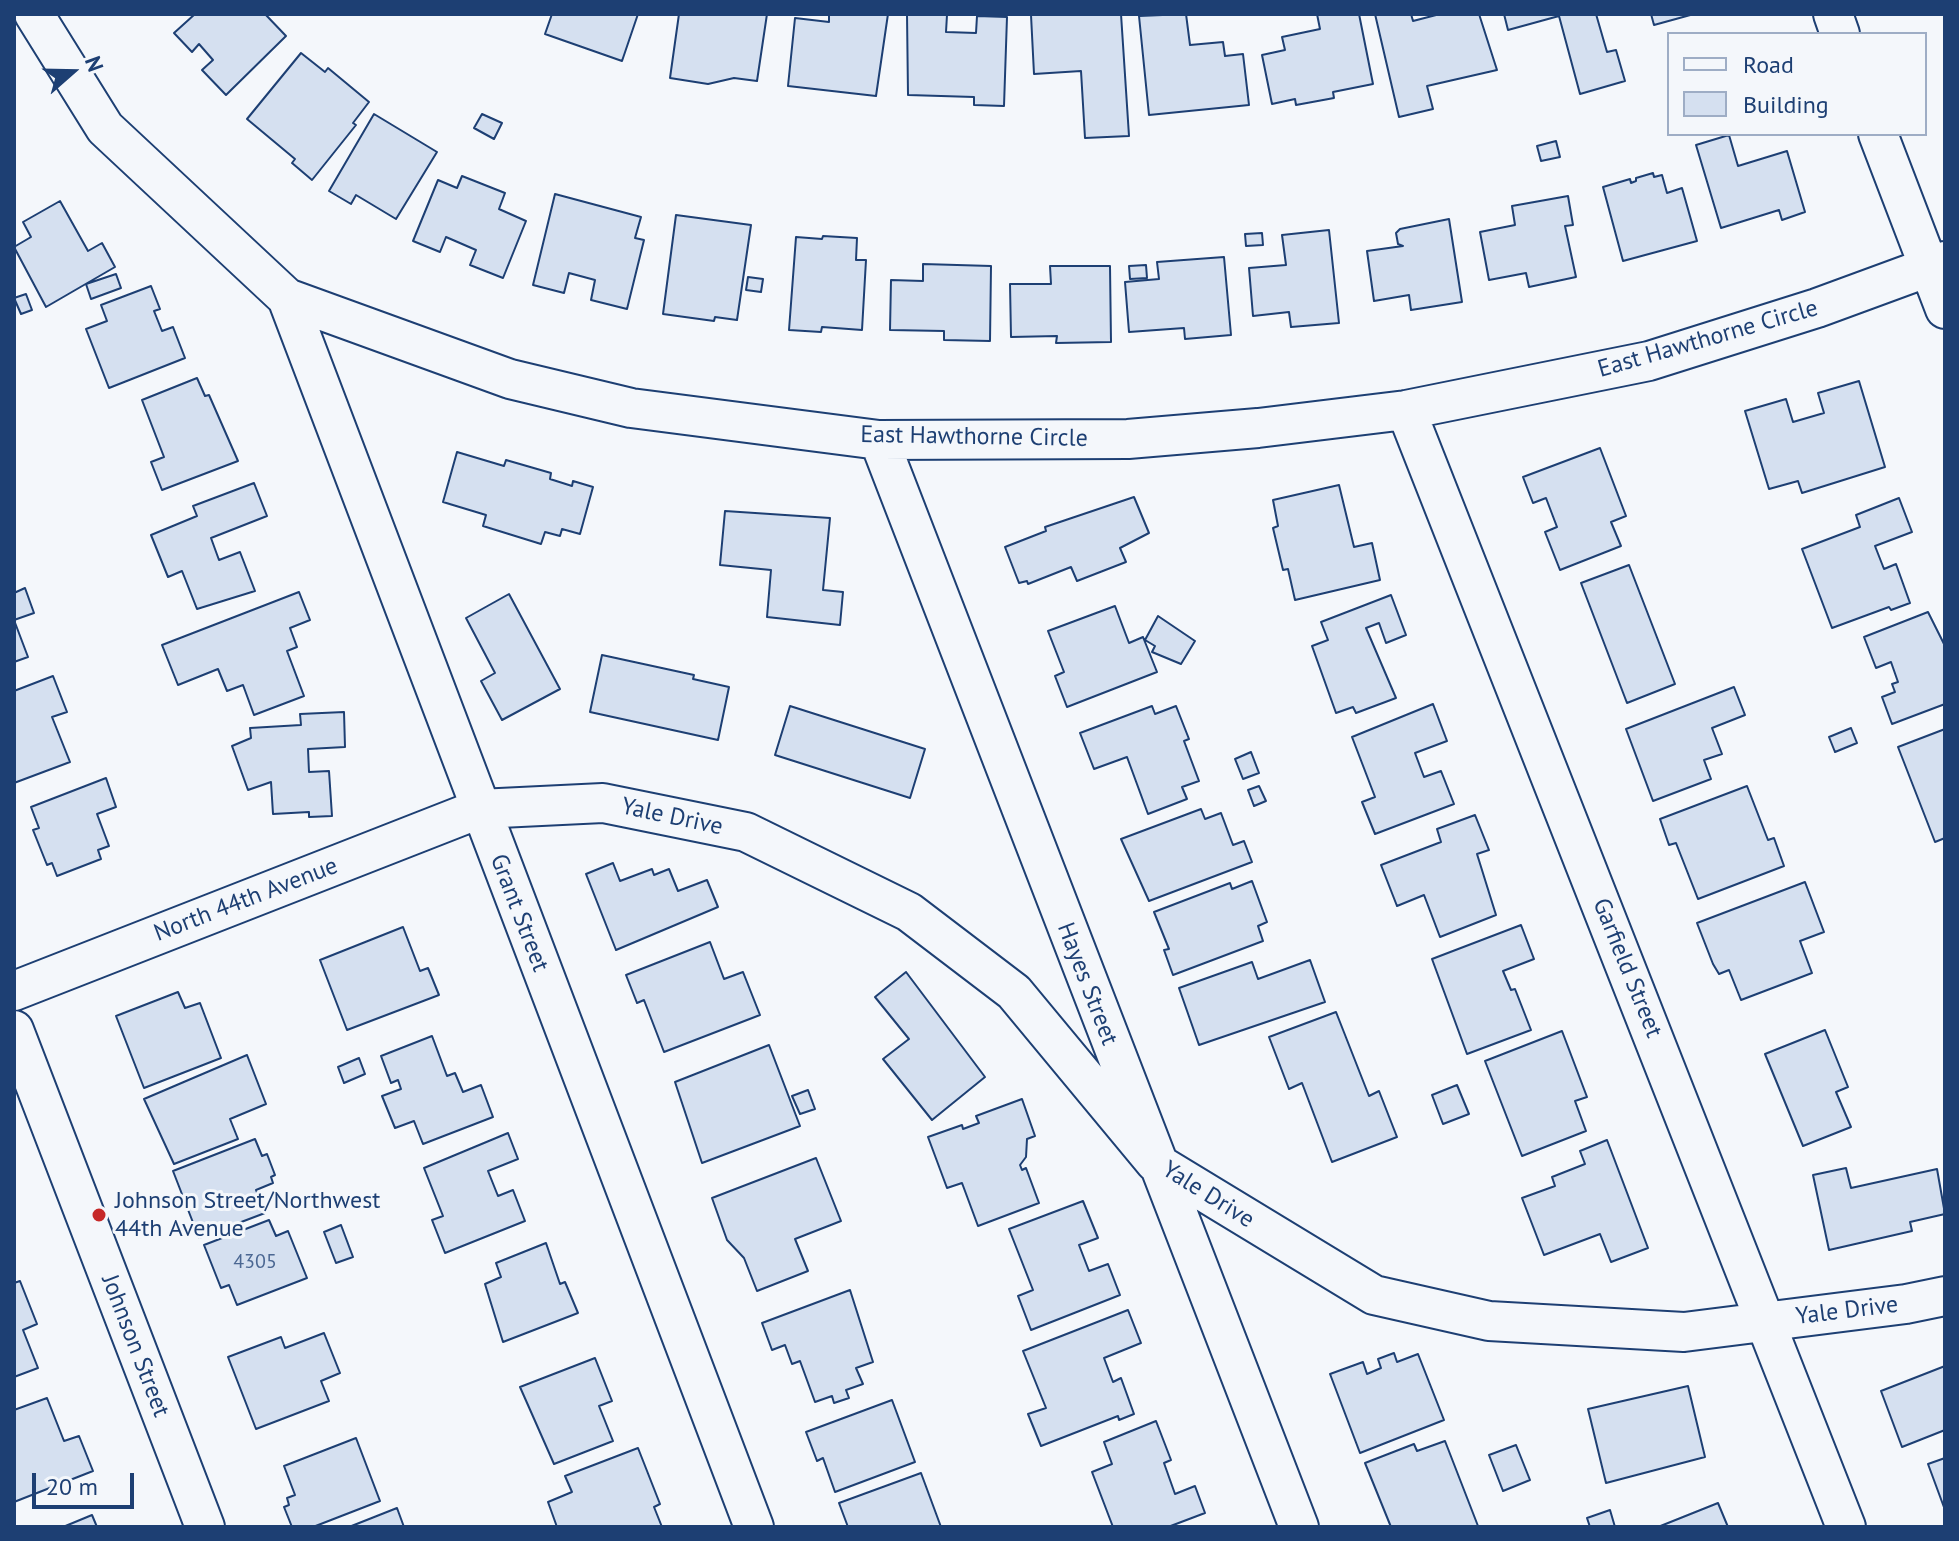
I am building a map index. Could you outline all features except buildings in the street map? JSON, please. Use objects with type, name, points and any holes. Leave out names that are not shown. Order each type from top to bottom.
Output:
[{"type":"street","name":"East Hawthorne Circle","points":[[34,14],[105,128],[287,298],[510,379],[631,408],[879,440],[1128,439],[1406,410],[1649,361],[1817,308],[1937,264]]},
{"type":"street","points":[[1879,136],[1937,264],[1945,309]]},
{"type":"street","name":"Grant Street","points":[[287,298],[754,1527]]},
{"type":"street","name":"Garfield Street","points":[[1406,410],[1846,1527]]},
{"type":"street","name":"Hayes Street","points":[[879,440],[1155,1162],[1299,1527]]},
{"type":"street","name":"Yale Drive","points":[[479,809],[603,803],[746,832],[909,912],[1014,992],[1155,1162],[1374,1295],[1489,1321],[1684,1332],[1906,1304],[1945,1296]]},
{"type":"street","name":"North 44th Avenue","points":[[14,991],[479,809]]},
{"type":"street","name":"Johnson Street","points":[[14,1030],[205,1527]]},
{"type":"place","name":"Johnson Street/Northwest 44th Avenue","points":[[99,1215]]}]
